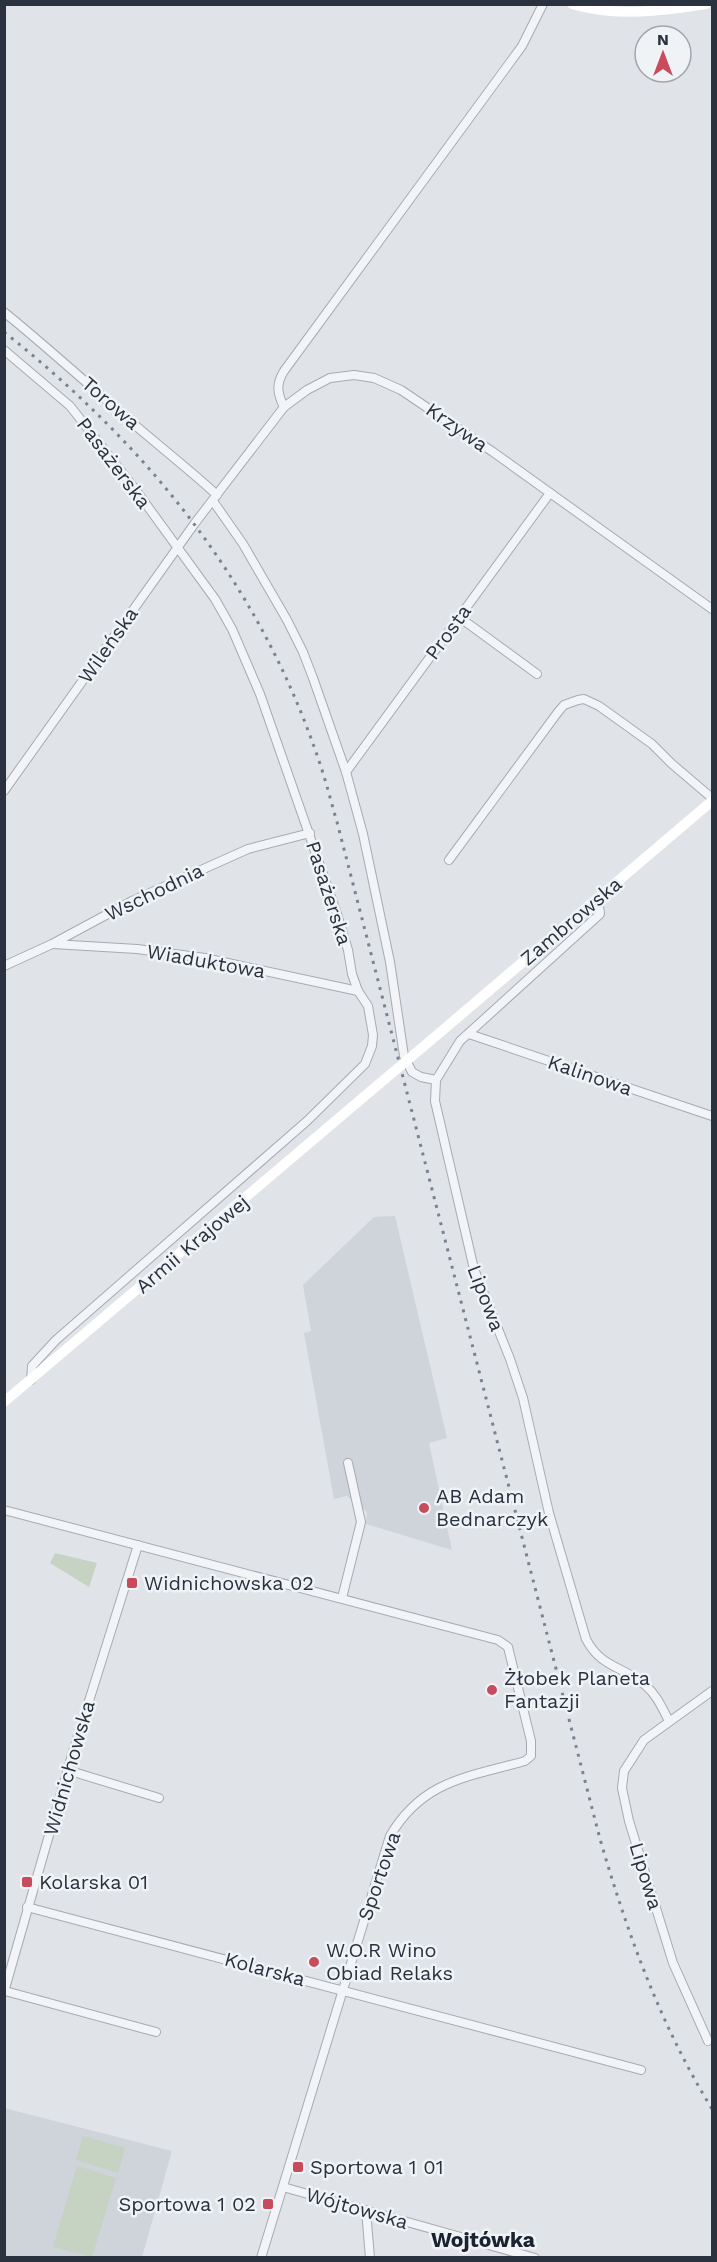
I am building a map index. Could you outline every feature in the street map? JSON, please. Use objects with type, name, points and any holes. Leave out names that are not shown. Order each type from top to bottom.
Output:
[{"type":"main road","points":[[572,4],[607,10],[637,11],[662,11],[706,4]]},
{"type":"main road","name":"Zambrowska","points":[[379,1084],[712,799]]},
{"type":"main road","name":"Armii Krajowej","points":[[4,1402],[379,1084]]},
{"type":"street","points":[[284,406],[278,394],[279,380],[284,371],[522,46],[543,4]]},
{"type":"street","name":"Torowa","points":[[4,312],[130,421],[182,462],[215,498],[243,544],[303,652],[346,772],[372,874],[390,962],[404,1056],[412,1072],[421,1077],[436,1080]]},
{"type":"street","name":"Pasażerska","points":[[5,351],[70,406],[104,448],[214,599],[232,629],[260,694],[310,833],[338,917],[358,991],[368,1006],[374,1035],[365,1064],[307,1121],[56,1340],[32,1366],[31,1380]]},
{"type":"street","name":"Krzywa","points":[[215,498],[284,406],[330,378],[354,375],[374,378],[425,404],[712,609]]},
{"type":"street","name":"Prosta","points":[[346,772],[550,493]]},
{"type":"street","name":"Wileńska","points":[[4,791],[215,498]]},
{"type":"street","points":[[459,617],[537,674]]},
{"type":"street","points":[[449,860],[558,712],[571,701],[584,699],[599,706],[652,744],[712,799]]},
{"type":"street","name":"Wschodnia","points":[[4,966],[52,944],[132,901],[248,849],[310,833]]},
{"type":"street","points":[[436,1080],[455,1047],[600,914],[598,898]]},
{"type":"street","name":"Wiaduktowa","points":[[52,944],[113,947],[205,958],[358,991]]},
{"type":"street","name":"Kalinowa","points":[[469,1034],[712,1116]]},
{"type":"street","name":"Lipowa","points":[[436,1080],[435,1101],[474,1269],[523,1398],[549,1513],[586,1639],[594,1654],[646,1686],[658,1700],[669,1721]]},
{"type":"street","points":[[4,1510],[342,1598],[360,1522],[348,1463]]},
{"type":"street","name":"Widnichowska","points":[[5,1991],[27,1907],[138,1545]]},
{"type":"street","name":"Sportowa","points":[[261,2258],[390,1836],[403,1816],[428,1793],[447,1784],[525,1761],[531,1756],[531,1741],[508,1647],[505,1643],[342,1598]]},
{"type":"street","name":"Lipowa","points":[[708,2041],[674,1963],[629,1821],[622,1788],[624,1771],[644,1740],[712,1691]]},
{"type":"street","points":[[68,1770],[159,1798]]},
{"type":"street","name":"Kolarska","points":[[27,1907],[640,2070]]},
{"type":"street","points":[[5,1991],[156,2032]]},
{"type":"street","name":"Wójtowska","points":[[283,2187],[536,2258]]},
{"type":"street","points":[[366,2210],[370,2258]]},
{"type":"shaded area","points":[[395,1216],[447,1438],[429,1443],[452,1550],[366,1524],[367,1512],[347,1496],[334,1499],[304,1333],[311,1331],[303,1285],[374,1217]]},
{"type":"shaded area","points":[[4,2108],[172,2151],[142,2257],[5,2257]]},
{"type":"green space","points":[[55,1553],[97,1563],[89,1587],[50,1563]]},
{"type":"green space","points":[[83,2136],[125,2148],[118,2173],[76,2160]]},
{"type":"green space","points":[[77,2166],[116,2178],[92,2257],[53,2247]]},
{"type":"railway","points":[[4,332],[57,376],[106,423],[152,472],[194,524],[232,578],[265,636],[294,697],[319,761],[337,822],[600,1839],[622,1910],[661,2012],[693,2077],[712,2109]]},
{"type":"place","name":"AB Adam Bednarczyk","points":[[424,1508]]},
{"type":"place","name":"Widnichowska 02","points":[[132,1583]]},
{"type":"place","name":"Żłobek Planeta Fantazji","points":[[492,1690]]},
{"type":"place","name":"Kolarska 01","points":[[27,1882]]},
{"type":"place","name":"W.O.R Wino Obiad Relaks","points":[[314,1962]]},
{"type":"place","name":"Sportowa 1 01","points":[[298,2167]]},
{"type":"place","name":"Sportowa 1 02","points":[[268,2204]]},
{"type":"district","name":"Wojtówka","points":[[483,2239]]}]
